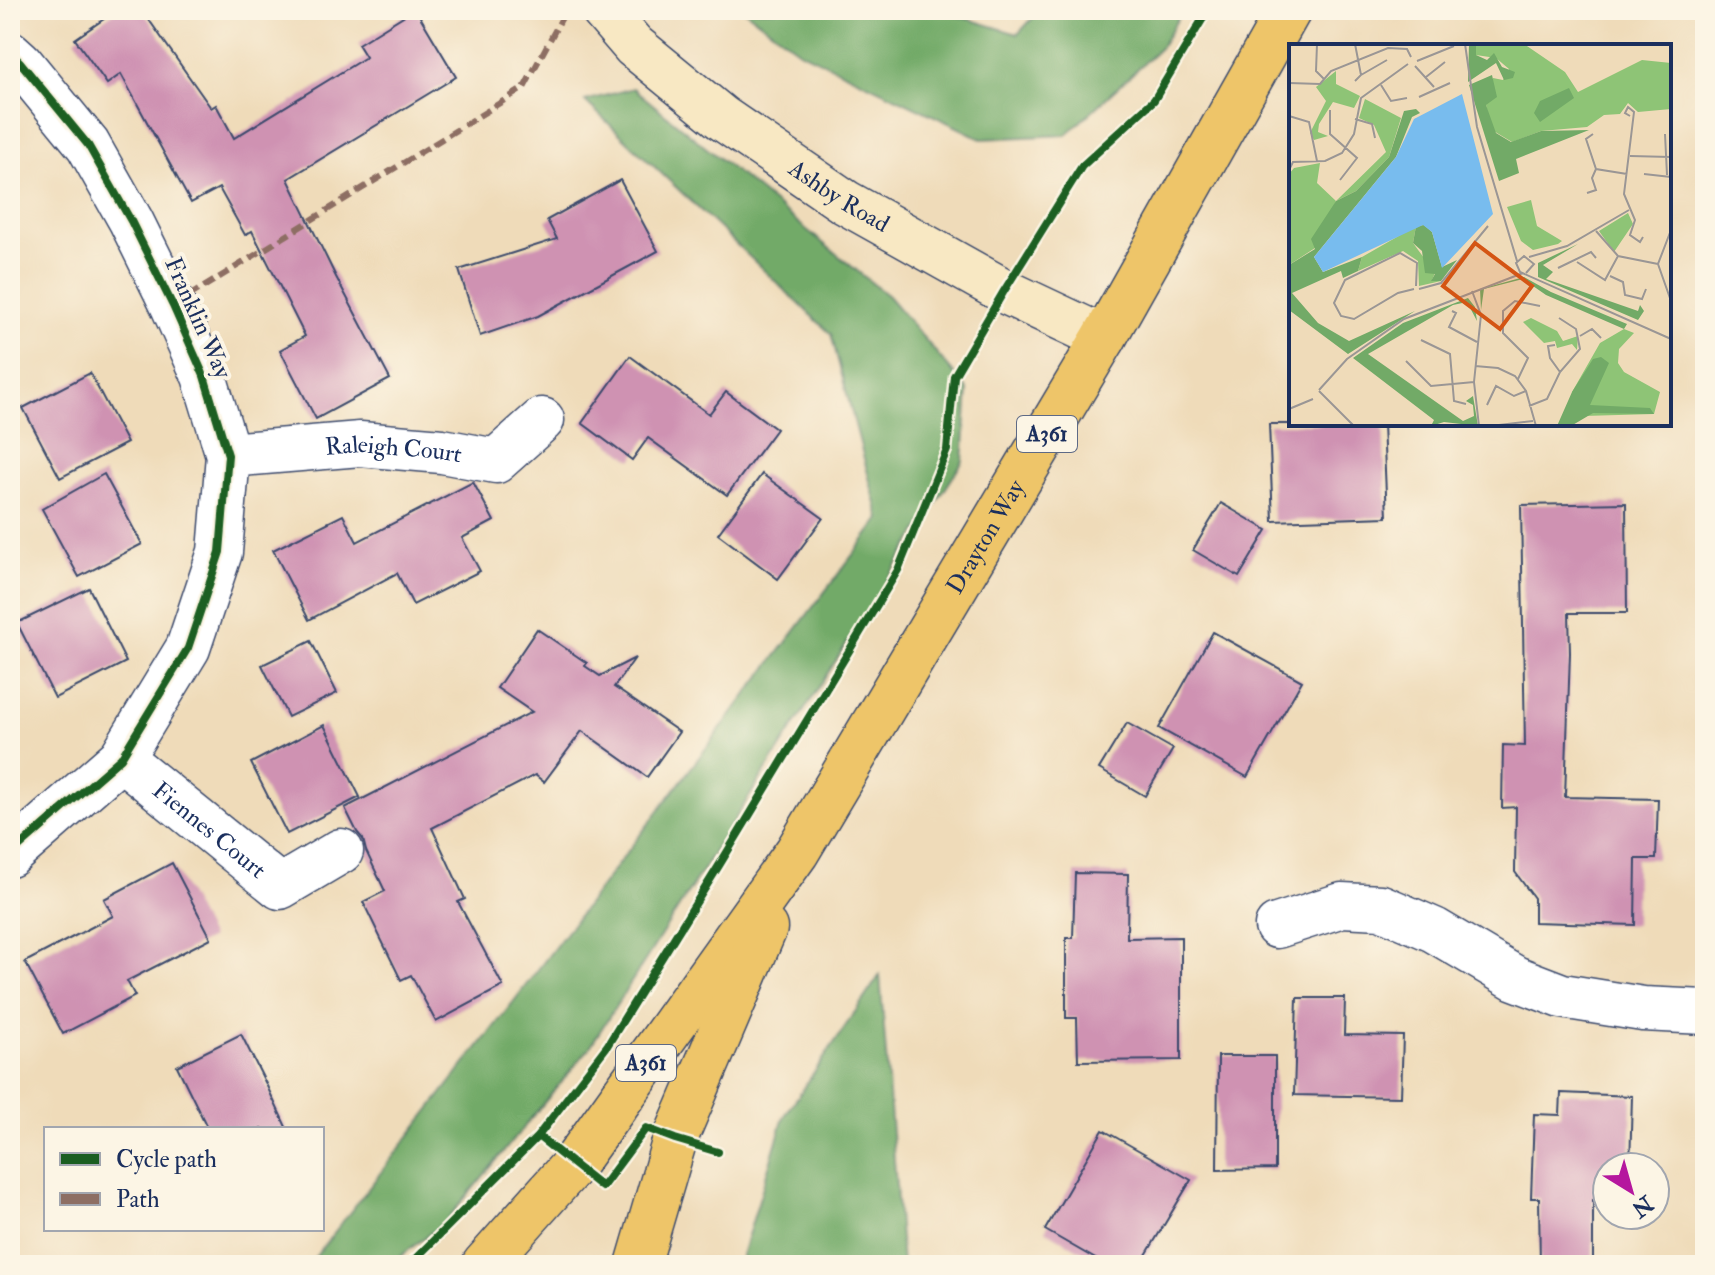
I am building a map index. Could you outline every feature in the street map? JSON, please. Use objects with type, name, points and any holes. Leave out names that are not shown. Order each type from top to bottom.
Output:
[{"type":"main road","name":"Drayton Way","points":[[484,1265],[573,1165],[797,852],[1104,338],[1289,10]]},
{"type":"main road","name":"Drayton Way","points":[[638,1265],[675,1139],[797,852]]},
{"type":"street","name":"Ashby Road","points":[[603,10],[634,46],[722,118],[845,202],[1004,291],[1104,338]]},
{"type":"street","name":"Franklin Way","points":[[10,53],[88,145],[131,221],[204,376],[228,455],[220,552],[188,648],[121,758],[10,855]]},
{"type":"street","name":"Raleigh Court","points":[[228,455],[360,444],[442,451],[496,461],[542,420]]},
{"type":"street","name":"Fiennes Court","points":[[121,758],[280,887],[341,851]]},
{"type":"street","points":[[1277,926],[1342,905],[1381,907],[1434,930],[1515,978],[1562,996],[1643,1009],[1705,1012]]},
{"type":"green space","points":[[744,10],[938,10],[1018,34],[1040,10],[1183,10],[1160,48],[1066,135],[982,139],[801,52]]},
{"type":"green space","points":[[633,88],[888,296],[968,390],[963,461],[588,1050],[446,1221],[389,1265],[309,1265],[880,519],[831,334],[585,101]]},
{"type":"green space","points":[[880,975],[902,1265],[739,1265],[784,1117]]},
{"type":"building","points":[[117,10],[142,10],[211,108],[216,105],[234,138],[366,57],[358,44],[416,10],[456,77],[288,179],[390,379],[316,419],[280,350],[305,336],[252,231],[245,235],[219,188],[191,203],[121,74],[107,84],[75,39]]},
{"type":"building","points":[[620,180],[658,251],[538,316],[480,336],[459,270],[557,239],[547,220]]},
{"type":"building","points":[[630,356],[709,414],[726,392],[776,429],[727,495],[648,438],[632,460],[582,423]]},
{"type":"building","points":[[90,373],[127,443],[60,478],[23,408]]},
{"type":"building","points":[[1269,424],[1383,426],[1387,517],[1273,521]]},
{"type":"building","points":[[104,474],[142,544],[79,577],[42,509]]},
{"type":"building","points":[[762,474],[823,518],[778,579],[718,534]]},
{"type":"building","points":[[473,482],[494,521],[462,538],[480,571],[413,605],[397,573],[309,620],[273,550],[343,515],[357,542]]},
{"type":"building","points":[[1221,503],[1267,530],[1239,577],[1193,550]]},
{"type":"building","points":[[1626,503],[1627,613],[1569,613],[1565,797],[1658,799],[1656,859],[1636,859],[1635,925],[1534,922],[1534,898],[1515,872],[1516,807],[1502,808],[1503,745],[1525,746],[1521,505]]},
{"type":"building","points":[[89,588],[126,662],[55,698],[17,623]]},
{"type":"building","points":[[537,629],[587,663],[585,666],[600,676],[635,658],[614,687],[679,732],[647,777],[582,731],[544,782],[535,775],[432,828],[465,899],[458,902],[503,986],[436,1022],[411,975],[401,980],[363,902],[385,891],[363,839],[345,808],[532,712],[497,688]]},
{"type":"building","points":[[1213,632],[1302,681],[1247,777],[1159,728]]},
{"type":"building","points":[[311,641],[337,693],[288,717],[262,665]]},
{"type":"building","points":[[1127,723],[1173,749],[1145,796],[1099,769]]},
{"type":"building","points":[[324,725],[360,797],[287,834],[251,763]]},
{"type":"building","points":[[172,863],[211,938],[127,981],[135,996],[63,1034],[25,962],[113,916],[104,899]]},
{"type":"building","points":[[1075,873],[1128,874],[1127,938],[1181,937],[1181,1060],[1078,1061],[1077,1018],[1066,1018],[1066,938],[1073,938]]},
{"type":"building","points":[[1297,998],[1345,998],[1344,1035],[1403,1036],[1401,1097],[1294,1095]]},
{"type":"building","points":[[241,1034],[286,1127],[207,1127],[177,1066]]},
{"type":"building","points":[[1218,1056],[1275,1056],[1275,1169],[1217,1170]]},
{"type":"building","points":[[1561,1093],[1632,1096],[1630,1151],[1591,1151],[1593,1265],[1540,1265],[1539,1198],[1531,1198],[1534,1114],[1560,1115]]},
{"type":"building","points":[[1103,1130],[1191,1180],[1140,1265],[1106,1265],[1045,1230]]},
{"type":"marked path","points":[[173,306],[524,88],[566,10]]},
{"type":"cycle path","points":[[409,1265],[538,1136],[607,1046],[898,570],[947,450],[954,376],[1082,166],[1154,100],[1208,10]]},
{"type":"cycle path","points":[[10,53],[88,145],[131,221],[204,376],[228,455],[220,552],[188,648],[121,758],[10,855]]},
{"type":"cycle path","points":[[538,1136],[602,1187],[646,1128],[718,1152]]}]
